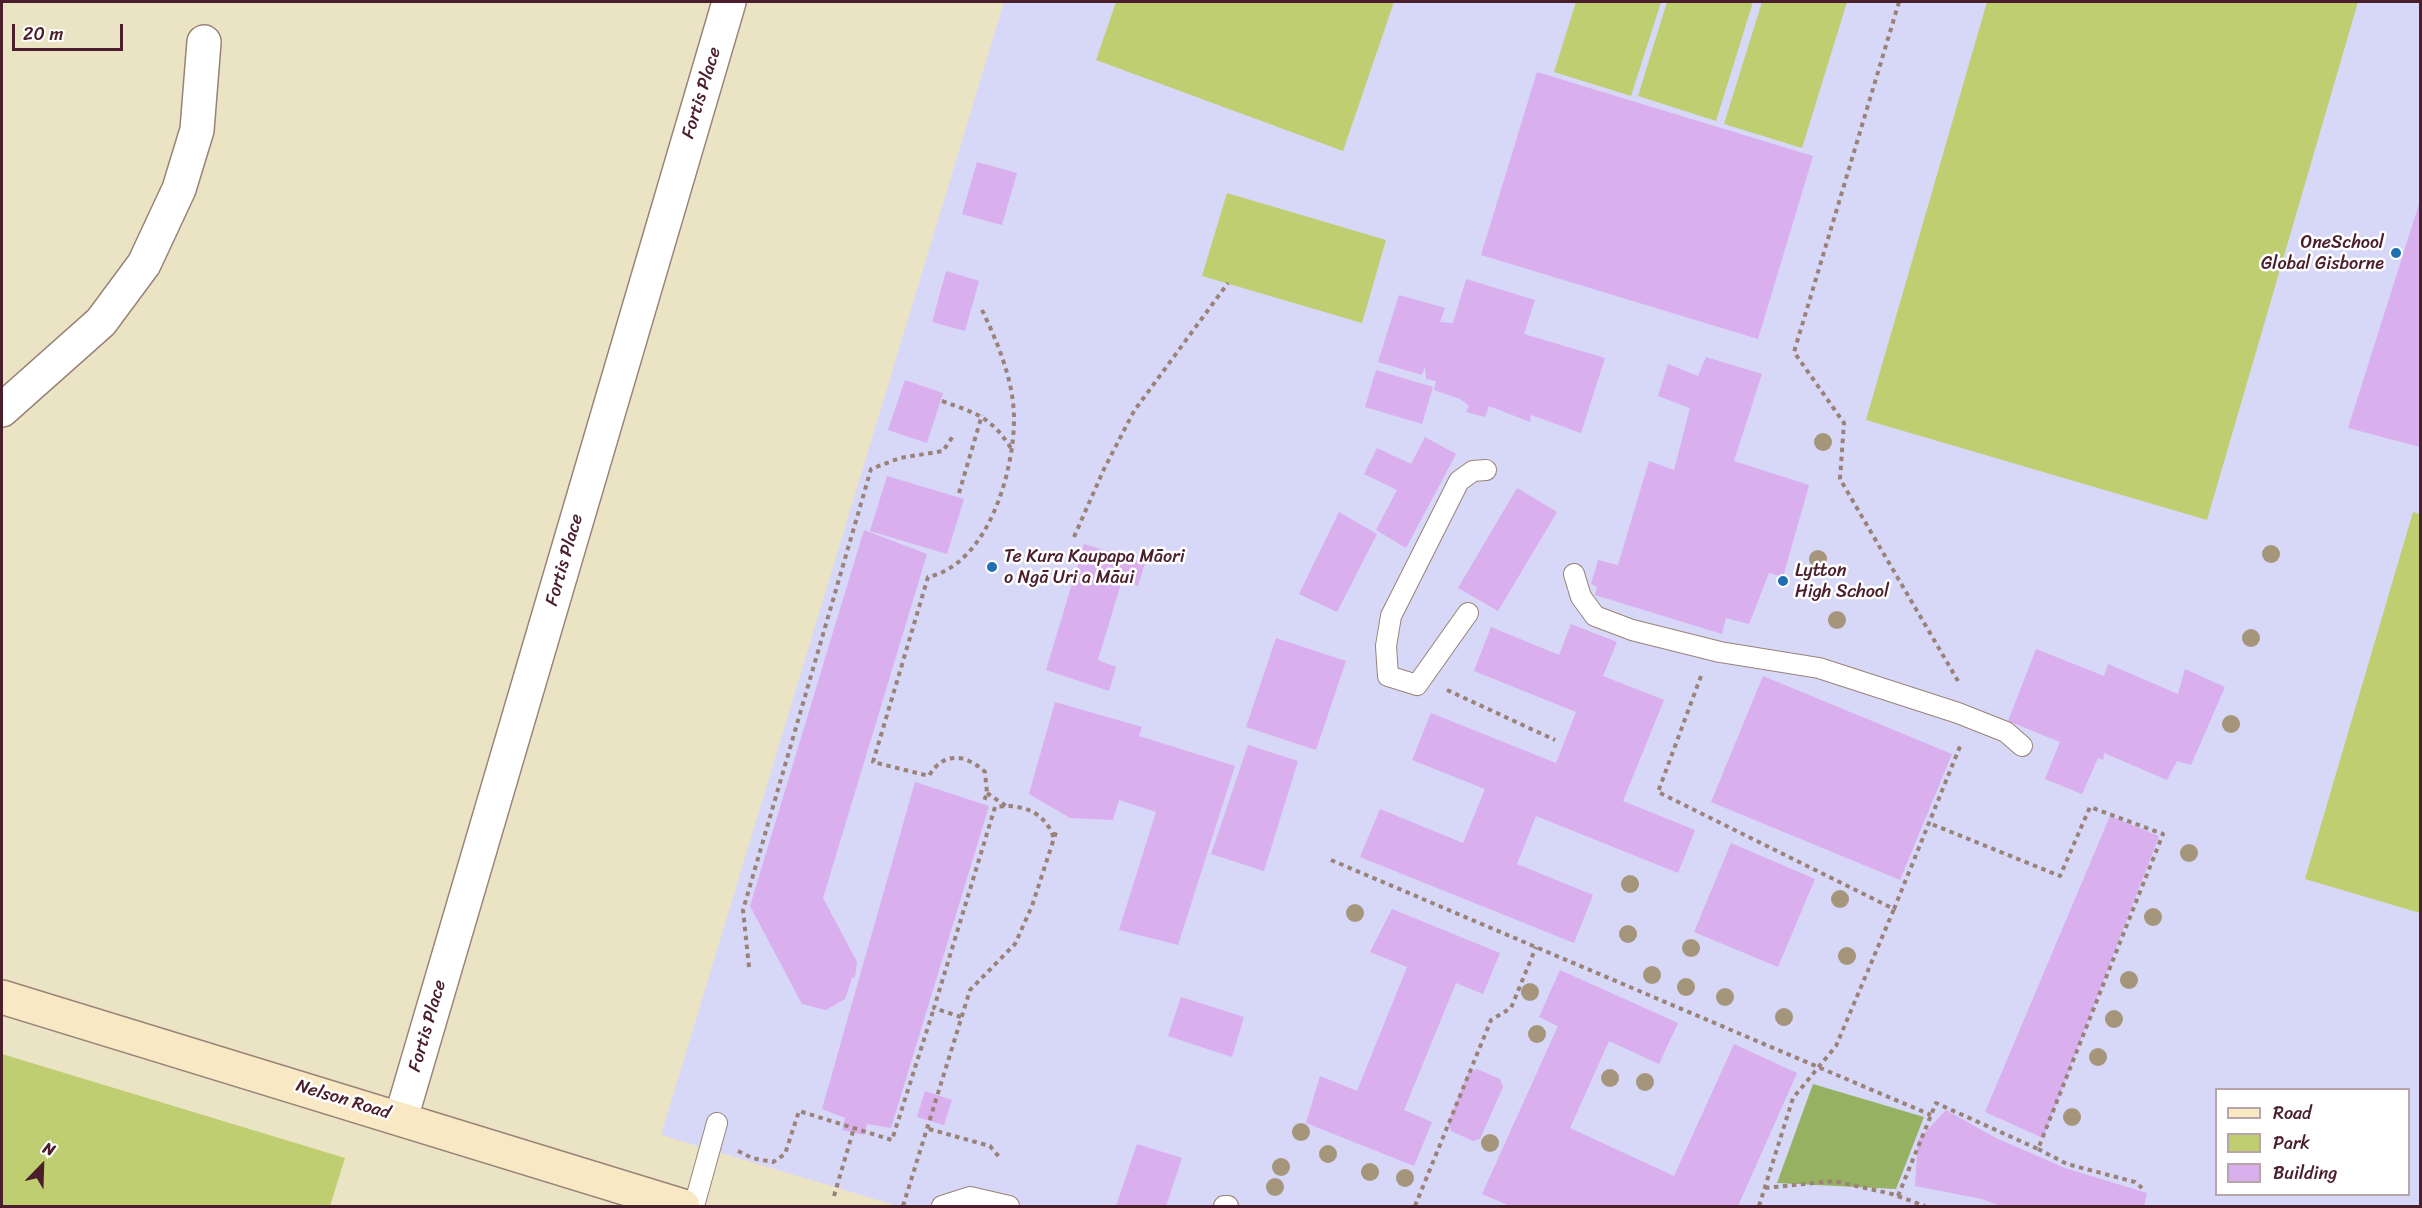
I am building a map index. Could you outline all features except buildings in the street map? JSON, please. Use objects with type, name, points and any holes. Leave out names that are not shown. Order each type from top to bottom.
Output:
[{"type":"street","name":"Fortis Place","points":[[401,1118],[729,2]]},
{"type":"street","points":[[2,410],[100,322],[144,264],[179,189],[197,130],[204,42]]},
{"type":"street","name":"Nelson Road","points":[[2,997],[684,1206]]},
{"type":"lane","points":[[1468,614],[1417,685],[1388,676],[1386,646],[1391,616],[1459,481],[1473,471],[1486,470]]},
{"type":"lane","points":[[1575,574],[1581,597],[1595,615],[1632,630],[1711,650],[1819,668],[2006,732],[2022,746]]},
{"type":"lane","points":[[694,1206],[717,1123]]},
{"type":"lane","points":[[942,1206],[970,1197],[1009,1206]]},
{"type":"path","points":[[1759,1206],[1793,1098],[1836,1046],[1929,823],[1977,721],[1840,479],[1844,423],[1794,352],[1899,2]]},
{"type":"path","points":[[1074,537],[1104,469],[1134,411],[1228,283]]},
{"type":"path","points":[[982,310],[995,336],[1008,378],[1014,418],[1006,485],[985,530],[953,566],[944,573],[928,577],[873,762],[929,776],[939,763],[959,756],[969,759],[985,772],[987,793],[984,801]]},
{"type":"path","points":[[942,401],[982,415],[998,428],[1011,448]]},
{"type":"path","points":[[959,493],[982,415]]},
{"type":"path","points":[[748,967],[743,910],[871,469],[900,458],[944,451],[953,436]]},
{"type":"path","points":[[1711,650],[1658,792],[1894,909]]},
{"type":"path","points":[[1421,678],[1555,740]]},
{"type":"path","points":[[987,793],[1006,806]]},
{"type":"path","points":[[739,1141],[738,1152],[752,1158],[773,1162],[785,1154],[799,1111],[891,1140],[995,807],[1013,805],[1037,813],[1050,826],[1054,840]]},
{"type":"path","points":[[1929,823],[2060,876],[2090,807],[2163,834],[2038,1149]]},
{"type":"path","points":[[903,1206],[929,1129],[970,990],[1015,944],[1032,906],[1058,829]]},
{"type":"path","points":[[1331,860],[1931,1115]]},
{"type":"path","points":[[1415,1206],[1491,1020],[1511,1008],[1536,947]]},
{"type":"path","points":[[934,1008],[961,1017]]},
{"type":"path","points":[[1898,1196],[1936,1103],[2067,1164],[2135,1182],[2142,1188]]},
{"type":"path","points":[[834,1196],[854,1128]]},
{"type":"path","points":[[929,1129],[990,1146],[1000,1158]]},
{"type":"path","points":[[1764,1188],[1834,1181],[1898,1196],[1925,1206]]},
{"type":"shaded area","name":"Lytton High School","points":[[1004,2],[2420,2],[2420,1206],[898,1206],[661,1135]]},
{"type":"green space","points":[[1116,2],[1394,2],[1343,151],[1096,60]]},
{"type":"green space","points":[[1576,2],[1661,2],[1631,96],[1554,72]]},
{"type":"green space","points":[[1667,2],[1753,2],[1716,121],[1638,96]]},
{"type":"green space","points":[[1762,2],[1847,2],[1802,148],[1724,124]]},
{"type":"green space","points":[[1987,2],[2358,2],[2207,520],[1866,420]]},
{"type":"green space","points":[[1227,193],[1386,240],[1362,323],[1202,276]]},
{"type":"green space","points":[[2413,512],[2420,514],[2420,913],[2305,879]]},
{"type":"green space","points":[[2,1054],[345,1158],[330,1206],[2,1206]]},
{"type":"green space","points":[[1813,1084],[1924,1117],[1896,1189],[1777,1183]]},
{"type":"place","name":"OneSchool Global Gisborne","points":[[2396,253]]},
{"type":"place","name":"Te Kura Kaupapa Māori o Ngā Uri a Māui","points":[[992,567]]},
{"type":"place","name":"Lytton High School","points":[[1783,581]]}]
